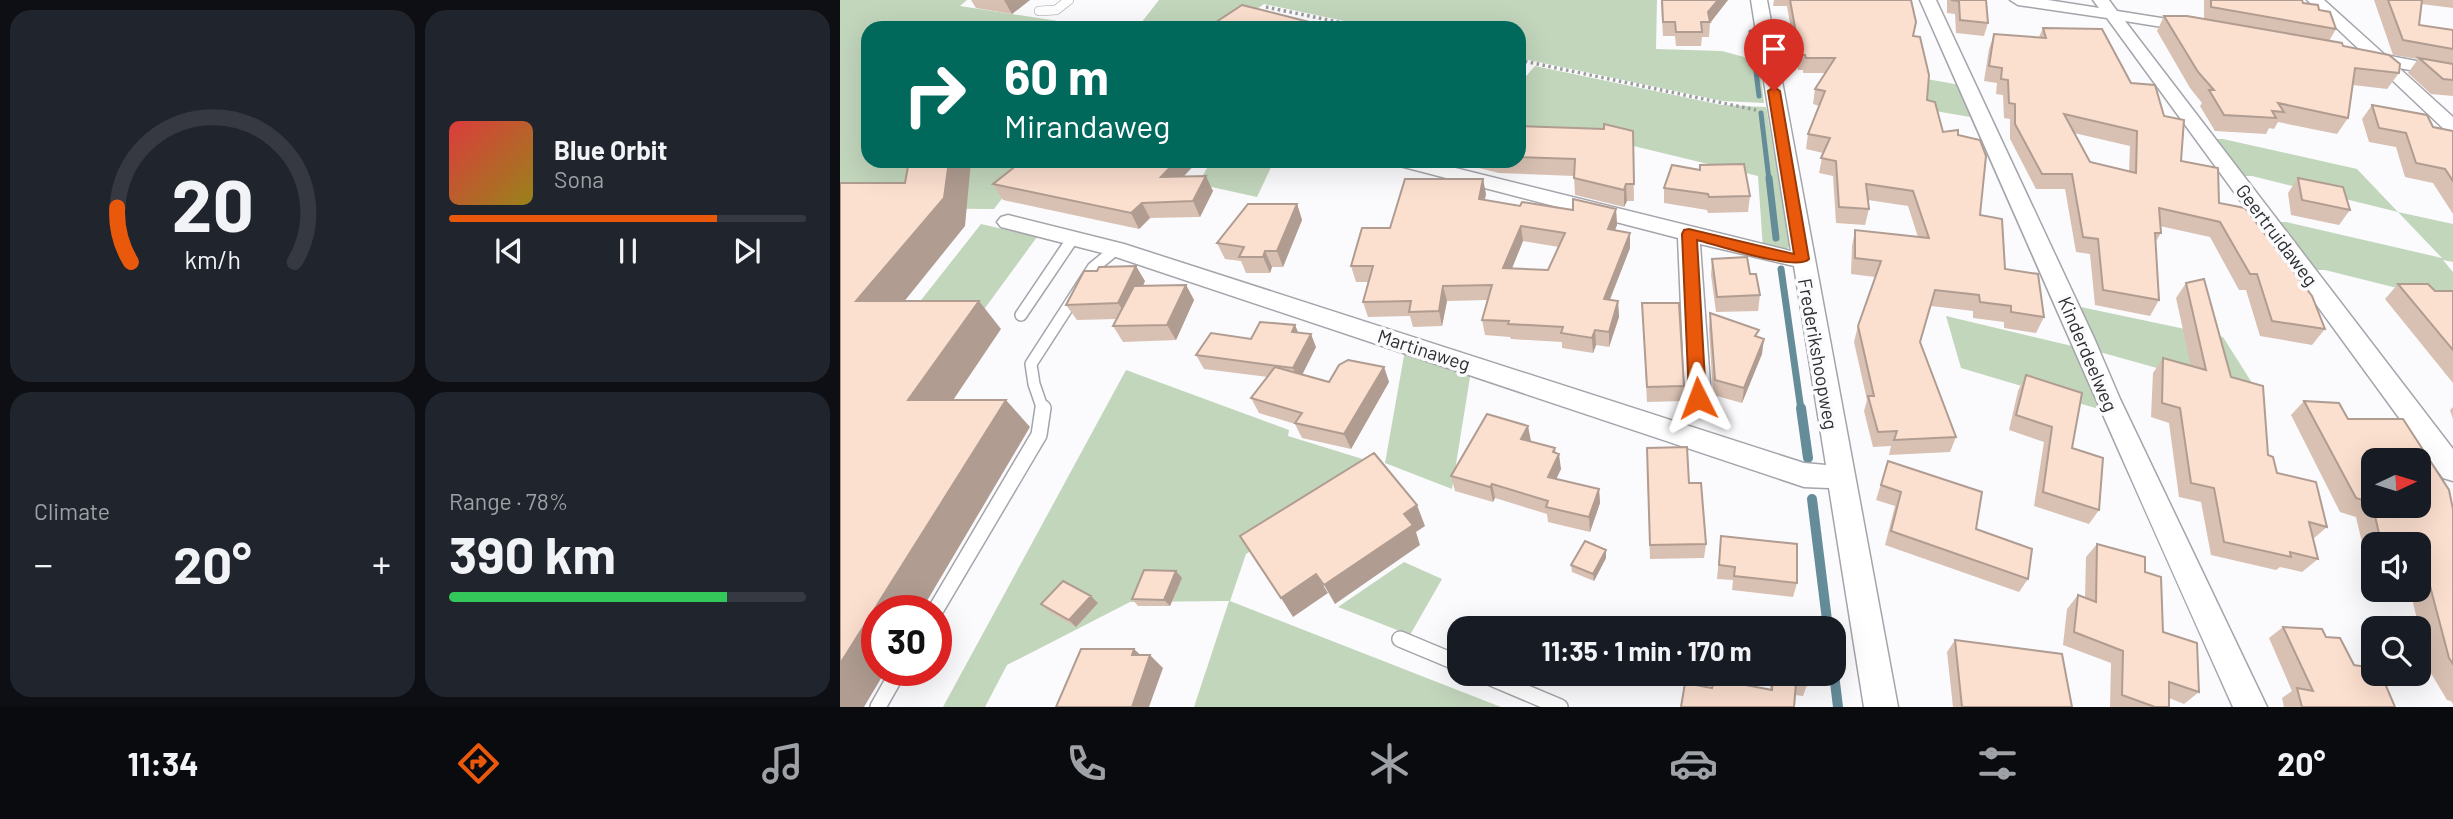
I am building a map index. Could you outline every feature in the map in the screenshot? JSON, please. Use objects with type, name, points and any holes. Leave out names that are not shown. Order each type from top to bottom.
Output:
[{"type":"street","name":"Frederikshoopweg","points":[[1759,0],[1881,707]]},
{"type":"street","name":"Kinderdeelweg","points":[[1928,0],[2082,338],[2107,399],[2250,707]]},
{"type":"street","points":[[2018,0],[2106,6],[2205,29]]},
{"type":"street","points":[[2315,0],[2453,127]]},
{"type":"street","name":"Geertruidaweg","points":[[2106,6],[2453,470]]},
{"type":"street","points":[[2354,55],[2453,73]]},
{"type":"street","points":[[1430,168],[1784,258],[1802,259]]},
{"type":"street","name":"Martinaweg","points":[[1008,222],[1116,249],[1804,475],[1840,477]]},
{"type":"street","points":[[1689,234],[1698,398]]},
{"type":"lane","points":[[1040,11],[1056,10],[1069,0]]},
{"type":"lane","points":[[1021,315],[1073,238]]},
{"type":"lane","points":[[944,595],[1039,435],[1045,416],[1042,400],[1031,381],[1031,364],[1093,268],[1116,249]]},
{"type":"lane","points":[[1400,639],[1447,659]]},
{"type":"lane","points":[[878,707],[890,686]]},
{"type":"lane","points":[[1510,686],[1560,707]]},
{"type":"path","points":[[1266,7],[1333,21]]},
{"type":"path","points":[[1526,61],[1778,114]]},
{"type":"green space","points":[[840,0],[967,0],[960,6],[1058,21],[861,21],[861,168],[1026,168],[994,209],[859,208],[840,213]]},
{"type":"green space","points":[[1159,0],[1657,0],[1656,49],[1722,51],[1759,61],[1764,103],[1722,101],[1526,59],[1526,21],[1344,21],[1264,4],[1240,21],[1142,21]]},
{"type":"green space","points":[[1535,66],[1722,105],[1766,107],[1790,246],[1784,251],[1763,249],[1758,176],[1600,138],[1526,129],[1526,76]]},
{"type":"green space","points":[[1865,68],[1960,85],[1976,118],[1877,101]]},
{"type":"green space","points":[[2209,139],[2223,139],[2357,169],[2398,212],[2252,176],[2237,176]]},
{"type":"green space","points":[[1207,168],[1271,168],[1257,197],[1198,184]]},
{"type":"green space","points":[[2398,212],[2453,224],[2453,262],[2443,260],[2453,272],[2453,302],[2325,270],[2310,270],[2271,222],[2286,222],[2442,258]]},
{"type":"green space","points":[[981,224],[1037,237],[977,319],[918,304]]},
{"type":"green space","points":[[2076,306],[2223,337],[2261,397],[2096,351]]},
{"type":"green space","points":[[1946,316],[2072,346],[2102,410],[1961,368]]},
{"type":"green space","points":[[1405,350],[1471,371],[1452,489],[1385,463]]},
{"type":"green space","points":[[1126,370],[1289,430],[1288,436],[1382,465],[1246,554],[1230,601],[1501,707],[1194,707],[1229,601],[1130,602],[1007,665],[985,707],[943,707]]},
{"type":"green space","points":[[1404,562],[1442,579],[1410,635],[1338,607]]},
{"type":"building","points":[[1662,0],[1718,0],[1708,12],[1710,22],[1701,22],[1702,32],[1676,32],[1675,22],[1663,22]]},
{"type":"building","points":[[1790,0],[1911,0],[1916,22],[1913,36],[1920,37],[1929,75],[1927,100],[1935,102],[1943,132],[1958,130],[1958,135],[1980,140],[1986,156],[1980,215],[2002,219],[2005,269],[2038,274],[2044,317],[2011,312],[2011,306],[1980,302],[1979,295],[1935,290],[1920,342],[1956,437],[1894,440],[1897,431],[1878,432],[1868,396],[1874,396],[1858,326],[1881,261],[1855,258],[1855,230],[1929,238],[1913,191],[1866,184],[1869,209],[1839,207],[1836,161],[1821,158],[1830,138],[1808,134],[1825,91],[1815,89],[1835,58],[1806,58],[1805,55],[1800,55]]},
{"type":"building","points":[[1951,0],[1986,0],[1988,23],[1960,20],[1959,1]]},
{"type":"building","points":[[2211,0],[2302,0],[2303,3],[2318,5],[2319,10],[2330,12],[2336,29],[2211,7]]},
{"type":"building","points":[[2388,0],[2422,0],[2419,25],[2453,30],[2453,49],[2403,40]]},
{"type":"building","points":[[1242,5],[1305,21],[1218,21]]},
{"type":"building","points":[[2164,16],[2187,16],[2342,43],[2343,46],[2389,55],[2400,64],[2399,73],[2355,68],[2348,118],[2278,103],[2284,112],[2272,111],[2276,118],[2224,115],[2209,90],[2214,90],[2198,72]]},
{"type":"building","points":[[2043,28],[2102,29],[2131,83],[2155,85],[2164,116],[2184,120],[2181,161],[2218,168],[2219,203],[2245,208],[2312,296],[2325,329],[2272,321],[2257,274],[2250,274],[2220,222],[2159,208],[2161,233],[2155,233],[2159,300],[2103,290],[2098,239],[2083,237],[2072,174],[2042,174],[2015,124],[2015,104],[2009,103],[2008,80],[2001,79],[2002,68],[1989,66],[1994,34],[2046,38]],"holes":[[[2064,114],[2137,131],[2136,173],[2090,162]]]},
{"type":"building","points":[[2419,58],[2453,64],[2453,80],[2443,79]]},
{"type":"building","points":[[2372,105],[2427,115],[2433,127],[2453,131],[2453,181],[2445,169],[2416,163],[2406,133],[2379,128]]},
{"type":"building","points":[[1604,124],[1633,131],[1634,184],[1626,184],[1624,190],[1574,178],[1575,159],[1526,157],[1526,126],[1604,129]]},
{"type":"building","points":[[1744,164],[1750,196],[1709,197],[1708,194],[1664,188],[1672,165],[1700,170],[1700,165]]},
{"type":"building","points":[[908,168],[948,168],[944,198],[856,301],[979,301],[908,400],[1006,400],[883,595],[861,595],[861,631],[840,664],[840,183],[905,183]]},
{"type":"building","points":[[1013,168],[1169,168],[1161,177],[1206,176],[1193,201],[1142,203],[1131,213],[993,184]]},
{"type":"building","points":[[2298,178],[2343,187],[2350,210],[2302,200]]},
{"type":"building","points":[[1405,179],[1483,179],[1479,199],[1520,206],[1522,202],[1573,210],[1573,199],[1616,209],[1608,229],[1630,233],[1604,299],[1618,301],[1609,332],[1595,330],[1592,338],[1561,333],[1563,327],[1482,320],[1492,285],[1443,286],[1439,311],[1409,312],[1411,301],[1363,302],[1373,266],[1351,266],[1362,228],[1390,228]],"holes":[[[1521,226],[1565,233],[1548,270],[1503,268]]]},
{"type":"building","points":[[1248,204],[1297,204],[1277,251],[1265,251],[1263,257],[1239,257],[1244,247],[1217,243]]},
{"type":"building","points":[[1747,257],[1750,274],[1756,274],[1760,295],[1717,297],[1712,259]]},
{"type":"building","points":[[1136,266],[1118,303],[1066,305],[1084,271],[1097,271],[1099,267]]},
{"type":"building","points":[[2204,279],[2231,377],[2263,386],[2268,455],[2273,457],[2277,473],[2316,482],[2327,527],[2309,522],[2318,559],[2290,552],[2291,557],[2224,542],[2214,488],[2191,483],[2180,408],[2162,403],[2163,358],[2206,370],[2186,283]]},
{"type":"building","points":[[2398,284],[2428,284],[2435,291],[2453,291],[2453,350]]},
{"type":"building","points":[[1186,285],[1167,325],[1113,326],[1134,286]]},
{"type":"building","points":[[1642,303],[1679,303],[1684,386],[1647,387]]},
{"type":"building","points":[[1710,313],[1759,330],[1755,336],[1764,339],[1744,388],[1715,380]]},
{"type":"building","points":[[1260,322],[1295,325],[1292,332],[1311,334],[1293,368],[1196,355],[1211,333],[1251,339]]},
{"type":"building","points":[[1348,360],[1384,367],[1344,434],[1295,423],[1302,413],[1251,398],[1275,367],[1329,382],[1339,365]]},
{"type":"building","points":[[2026,375],[2082,393],[2072,448],[2103,458],[2099,510],[2043,492],[2052,427],[2016,415]]},
{"type":"building","points":[[2304,401],[2339,403],[2348,419],[2403,419],[2422,448],[2361,448],[2361,500],[2356,498]]},
{"type":"building","points":[[1487,414],[1528,426],[1521,439],[1555,448],[1553,452],[1559,454],[1548,477],[1599,489],[1589,517],[1546,507],[1548,501],[1492,484],[1490,487],[1451,476]]},
{"type":"building","points":[[1687,447],[1689,483],[1701,483],[1706,544],[1650,545],[1647,448]]},
{"type":"building","points":[[1374,453],[1417,505],[1404,514],[1413,525],[1324,585],[1316,574],[1281,598],[1240,536]]},
{"type":"building","points":[[1888,461],[1982,492],[1976,529],[2032,549],[2028,579],[1891,531],[1901,492],[1881,485]]},
{"type":"building","points":[[2431,462],[2449,490],[2453,509],[2453,664],[2449,658],[2431,590],[2431,532],[2379,532],[2375,518],[2431,518]]},
{"type":"building","points":[[1721,536],[1797,544],[1797,583],[1734,576],[1735,567],[1719,565]]},
{"type":"building","points":[[1585,541],[1606,550],[1593,574],[1571,565]]},
{"type":"building","points":[[2097,544],[2145,557],[2145,572],[2161,577],[2163,632],[2197,643],[2199,692],[2169,682],[2169,707],[2155,707],[2122,695],[2123,651],[2074,632],[2078,595],[2096,602]]},
{"type":"building","points":[[1144,570],[1176,571],[1164,600],[1132,599]]},
{"type":"building","points":[[1063,581],[1091,596],[1069,620],[1041,604]]},
{"type":"building","points":[[2283,627],[2322,629],[2326,637],[2340,638],[2354,665],[2361,666],[2361,686],[2386,686],[2395,707],[2302,707],[2297,688],[2313,691]]},
{"type":"building","points":[[1955,640],[2062,654],[2072,707],[1962,707]]},
{"type":"building","points":[[1081,649],[1134,649],[1132,655],[1150,655],[1132,707],[1056,707]]},
{"type":"building","points":[[1684,686],[1751,686],[1772,690],[1772,686],[1796,686],[1794,707],[1681,707]]},
{"type":"waterway","points":[[1751,32],[1759,96]]},
{"type":"waterway","points":[[1761,113],[1769,180]]},
{"type":"waterway","points":[[1769,178],[1776,238]]},
{"type":"waterway","points":[[1781,269],[1801,410]]},
{"type":"waterway","points":[[1801,408],[1808,458]]},
{"type":"waterway","points":[[1812,499],[1827,616]]},
{"type":"waterway","points":[[1835,686],[1838,707]]},
{"type":"route","points":[[1698,398],[1689,234],[1784,258],[1802,259],[1774,91]]}]
